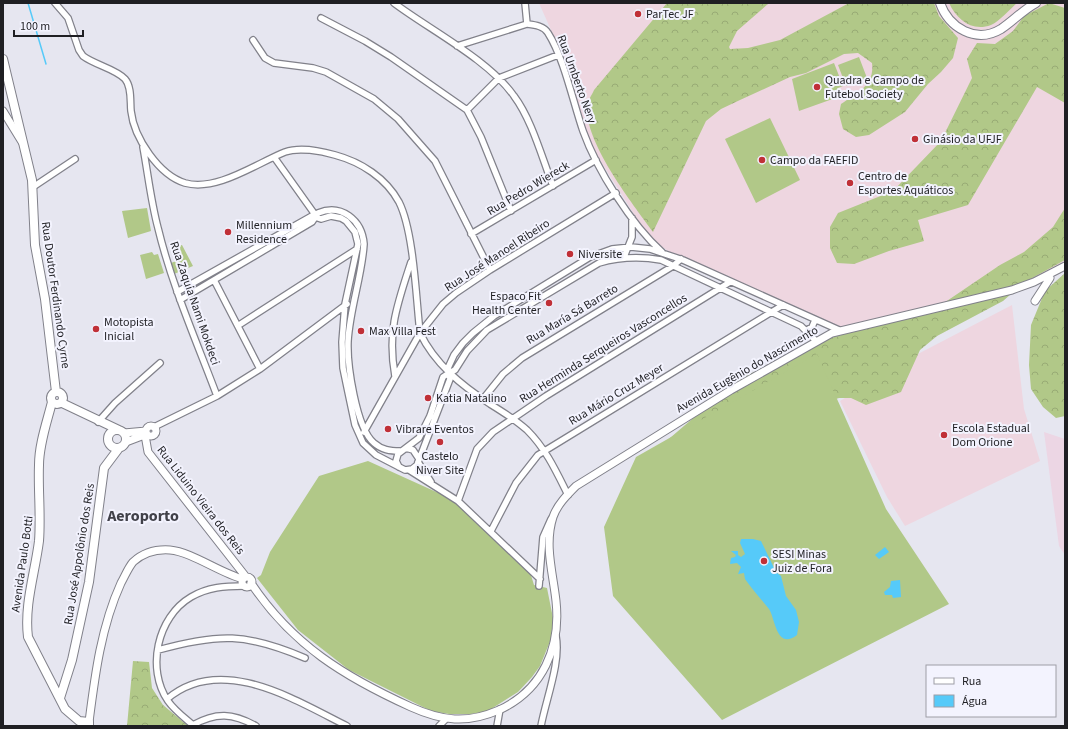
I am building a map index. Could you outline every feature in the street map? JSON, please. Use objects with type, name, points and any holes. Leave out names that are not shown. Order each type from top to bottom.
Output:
[{"type":"main road","points":[[940,3],[944,14],[955,26],[968,32],[982,34],[990,34],[1001,29],[1036,3]]},
{"type":"main road","name":"Rua Doutor Ferdinando Cyrne","points":[[3,59],[33,187],[35,245],[45,299],[56,390]]},
{"type":"main road","points":[[62,403],[63,395],[56,390],[51,396],[52,402],[56,405],[62,403],[97,421],[121,431],[126,442],[119,448],[111,446],[97,421]]},
{"type":"main road","name":"Avenida Paulo Botti","points":[[52,402],[44,432],[39,463],[40,528],[34,579],[26,618],[28,637],[60,698]]},
{"type":"main road","points":[[108,439],[111,432],[121,431]]},
{"type":"main road","name":"Rua José Appolônio dos Reis","points":[[60,698],[72,660],[89,582],[104,468],[119,448]]},
{"type":"main road","points":[[60,698],[65,709],[71,715],[79,721],[89,724]]},
{"type":"street","points":[[55,3],[68,18],[83,56],[121,76],[127,82],[132,118],[143,147],[158,163],[178,179],[196,184],[228,178],[258,166],[286,151],[298,150],[331,154],[348,158],[374,173],[389,189],[399,203],[408,231],[420,333],[432,354],[449,373],[527,430],[545,450],[568,495]]},
{"type":"street","points":[[394,3],[457,46],[499,78],[515,97],[521,107],[552,186]]},
{"type":"street","points":[[457,46],[527,24],[526,3]]},
{"type":"street","points":[[321,18],[365,41],[391,57],[467,110],[511,210]]},
{"type":"street","name":"Rua Umberto Nery","points":[[527,24],[536,25],[548,32],[558,55],[584,132],[596,160],[632,218],[650,241],[664,253]]},
{"type":"street","points":[[253,40],[265,58],[274,63],[313,68],[326,72],[374,99],[386,108],[435,161],[490,270]]},
{"type":"street","points":[[467,110],[499,78],[558,55]]},
{"type":"street","points":[[3,110],[15,112]]},
{"type":"street","points":[[3,110],[24,144]]},
{"type":"street","name":"Rua Zaquia Nami Mokdeci","points":[[143,147],[152,203],[177,292],[217,396]]},
{"type":"street","points":[[274,157],[316,216],[321,219],[331,216],[346,221],[355,232],[357,249],[346,304],[345,354],[355,425],[360,438],[368,450],[399,467],[409,470],[458,501],[540,579]]},
{"type":"street","points":[[33,187],[75,158]]},
{"type":"street","name":"Rua Pedro Wiereck","points":[[471,234],[596,160]]},
{"type":"street","name":"Rua José Manoel Ribeiro","points":[[360,438],[420,333],[443,304],[456,293],[490,270],[616,193]]},
{"type":"street","points":[[180,300],[312,222],[321,211],[338,210],[350,216],[361,229],[364,250],[345,354]]},
{"type":"street","points":[[177,292],[312,216],[316,216]]},
{"type":"street","points":[[624,257],[629,247],[633,227],[632,218]]},
{"type":"street","points":[[399,467],[396,457],[400,451],[419,438],[450,379],[448,368],[454,355],[463,343],[494,316],[576,265],[590,257],[608,250],[629,247],[650,249],[664,253],[681,259],[839,330]]},
{"type":"street","points":[[239,325],[357,249]]},
{"type":"street","points":[[449,373],[455,370],[475,342],[499,323],[598,263],[624,257],[643,257],[661,260],[774,312],[805,329],[816,341]]},
{"type":"street","points":[[395,377],[391,349],[393,319],[412,258]]},
{"type":"street","name":"Rua María Sá Barreto","points":[[483,399],[503,374],[522,358],[673,266],[681,259]]},
{"type":"street","points":[[576,265],[580,273]]},
{"type":"street","name":"Avenida Eugênio do Nascimento","points":[[956,303],[1012,293],[1035,286],[1065,268]]},
{"type":"street","name":"Avenida Eugênio do Nascimento","points":[[246,583],[258,592],[291,631],[328,663],[377,692],[419,711],[446,719],[472,718],[500,709],[523,695],[540,678],[551,656],[556,636],[556,601],[548,543],[553,515],[576,486],[731,390],[816,341],[839,330],[1012,290],[1065,268]]},
{"type":"street","points":[[1035,301],[1050,278]]},
{"type":"street","points":[[214,280],[239,325],[260,369]]},
{"type":"street","name":"Rua Herminda Serqueiros Vasconcellos","points":[[458,501],[477,449],[493,432],[512,418],[730,282]]},
{"type":"street","points":[[534,292],[538,299]]},
{"type":"street","points":[[126,442],[146,433],[149,427],[155,429],[166,421],[217,396],[260,369],[346,304],[353,305]]},
{"type":"street","name":"Rua Mário Cruz Meyer","points":[[491,531],[519,478],[530,462],[545,450],[783,306]]},
{"type":"street","points":[[494,316],[499,323]]},
{"type":"street","points":[[805,329],[806,322],[814,320]]},
{"type":"street","points":[[97,421],[160,363]]},
{"type":"street","points":[[351,391],[365,430],[373,443],[380,448],[400,451]]},
{"type":"street","points":[[409,470],[415,468],[438,404]]},
{"type":"street","points":[[121,431],[146,433]]},
{"type":"street","name":"Rua Liduino Vieira dos Reis","points":[[146,433],[148,452],[246,583]]},
{"type":"street","points":[[406,448],[416,452],[418,461],[434,486]]},
{"type":"street","name":"Avenida Eugênio do Nascimento","points":[[551,572],[554,528],[568,495]]},
{"type":"street","points":[[539,586],[543,536],[553,515]]},
{"type":"street","points":[[89,724],[101,641],[117,593],[133,563],[144,554],[158,550],[172,550],[246,583]]},
{"type":"street","points":[[246,583],[217,587],[190,597],[179,606],[169,618],[162,633],[158,650],[157,673],[160,685],[167,699],[176,711],[194,726],[205,718],[224,716],[236,716],[256,726]]},
{"type":"street","points":[[541,726],[557,662],[559,649],[556,636]]},
{"type":"street","points":[[158,650],[193,640],[225,637],[243,638],[267,644],[305,658]]},
{"type":"street","points":[[167,699],[175,692],[204,682],[225,680],[244,682],[287,696],[347,726]]},
{"type":"street","points":[[497,726],[500,709]]},
{"type":"street","points":[[439,726],[446,719]]},
{"type":"shaded area","points":[[539,3],[1065,3],[1065,262],[1013,289],[837,328],[673,254],[659,245],[642,227],[598,157],[588,136],[562,55]]},
{"type":"shaded area","name":"Escola Estadual Dom Orione","points":[[1012,305],[1024,409],[1040,461],[905,526],[887,497],[840,401],[914,356]]},
{"type":"shaded area","points":[[1044,432],[1065,439],[1065,555],[1059,546]]},
{"type":"green space","points":[[667,3],[769,3],[737,31],[729,47],[730,49],[748,48],[780,40],[849,3],[934,3],[939,16],[958,38],[953,58],[928,84],[905,112],[869,135],[856,137],[843,129],[839,114],[841,104],[864,88],[871,77],[872,63],[858,53],[844,54],[806,73],[790,77],[721,109],[706,121],[653,232],[622,189],[601,155],[588,122],[587,105],[594,90]]},
{"type":"green space","points":[[949,3],[1017,3],[991,25],[978,27],[971,26],[956,15]]},
{"type":"green space","points":[[1049,3],[1065,8],[1065,103],[1037,87],[968,205],[918,220],[924,241],[889,251],[854,264],[837,263],[830,248],[830,227],[838,213],[893,191],[941,141],[972,78],[967,59],[977,43],[995,44],[1013,31],[1024,16]]},
{"type":"green space","points":[[859,57],[867,78],[846,86],[838,65]]},
{"type":"green space","name":"Quadra e Campo de Futebol Society","points":[[834,63],[843,86],[838,88],[841,96],[799,111],[792,79]]},
{"type":"green space","name":"Campo da FAEFID","points":[[770,118],[800,180],[756,203],[725,139]]},
{"type":"green space","points":[[147,208],[151,231],[128,238],[122,211]]},
{"type":"green space","points":[[1065,208],[1065,260],[1025,282],[1003,301],[937,336],[920,350],[901,392],[866,405],[851,398],[839,398],[642,462],[741,377],[781,362],[820,341],[935,309],[1000,265],[1024,252],[1053,227]]},
{"type":"green space","points":[[182,245],[193,266],[174,274],[171,263],[176,261],[170,248]]},
{"type":"green space","points":[[152,252],[154,255],[158,254],[164,273],[146,279],[140,255]]},
{"type":"green space","points":[[1065,273],[1065,416],[1056,418],[1043,407],[1031,389],[1029,365],[1031,325],[1045,291]]},
{"type":"green space","name":"SESI Minas Juiz de Fora","points":[[817,354],[886,509],[949,604],[722,720],[613,596],[604,527],[636,457]]},
{"type":"green space","points":[[368,461],[454,500],[530,572],[534,585],[547,588],[553,618],[551,639],[540,666],[518,692],[488,711],[471,714],[449,714],[431,711],[349,670],[298,630],[257,578],[261,575],[270,552],[319,476]]},
{"type":"green space","points":[[133,661],[149,662],[152,688],[163,705],[188,726],[127,726]]},
{"type":"water","points":[[741,539],[761,541],[776,572],[781,576],[786,596],[796,610],[799,622],[797,635],[790,639],[785,639],[780,636],[769,609],[745,579],[744,573],[738,574],[741,567],[737,563],[730,564],[731,558],[735,557],[736,555],[731,551],[738,551],[738,555],[741,557],[745,554],[740,543]]},
{"type":"water","points":[[885,547],[889,552],[879,559],[875,555]]},
{"type":"water","points":[[900,580],[901,597],[893,598],[892,595],[885,595],[884,592],[890,587],[891,581]]},
{"type":"waterway","points":[[28,3],[46,64]]},
{"type":"place","name":"ParTec JF","points":[[638,14]]},
{"type":"place","name":"Quadra e Campo de Futebol Society","points":[[817,87]]},
{"type":"place","name":"Ginásio da UFJF","points":[[915,139]]},
{"type":"place","name":"Campo da FAEFID","points":[[762,160]]},
{"type":"place","name":"Centro de Esportes Aquáticos","points":[[850,183]]},
{"type":"place","name":"Millennium Residence","points":[[228,232]]},
{"type":"place","name":"Niversite","points":[[570,254]]},
{"type":"place","name":"Espaco Fit Health Center","points":[[549,303]]},
{"type":"place","name":"Motopista Inicial","points":[[96,329]]},
{"type":"place","name":"Max Villa Fest","points":[[361,331]]},
{"type":"place","name":"Katia Natalino","points":[[428,398]]},
{"type":"place","name":"Vibrare Eventos","points":[[388,429]]},
{"type":"place","name":"Escola Estadual Dom Orione","points":[[944,435]]},
{"type":"place","name":"Castelo Niver Site","points":[[440,442]]},
{"type":"place","name":"SESI Minas Juiz de Fora","points":[[764,561]]},
{"type":"district","name":"Aeroporto","points":[[143,515]]}]
